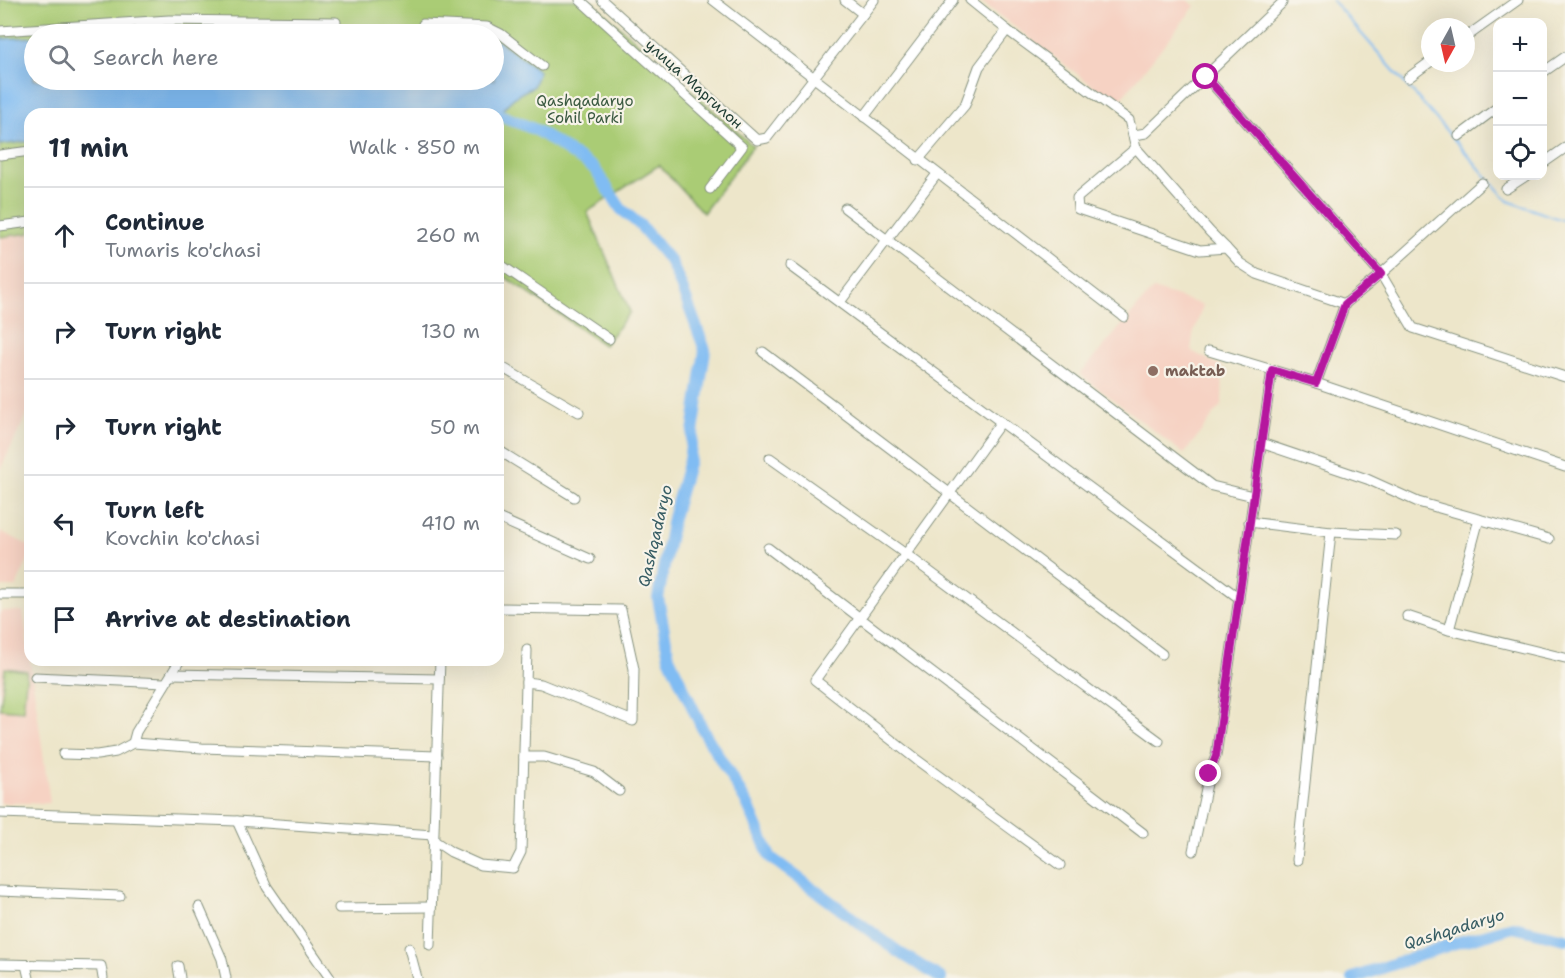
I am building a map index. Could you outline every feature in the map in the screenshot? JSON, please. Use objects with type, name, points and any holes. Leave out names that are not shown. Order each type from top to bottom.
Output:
[{"type":"street","points":[[580,0],[742,147],[710,189]]},
{"type":"street","name":"улица Маргилон","points":[[602,0],[757,140],[767,138],[874,0]]},
{"type":"street","points":[[713,0],[1124,317]]},
{"type":"street","points":[[844,0],[863,14]]},
{"type":"street","points":[[864,117],[953,0]]},
{"type":"street","points":[[970,0],[1129,120],[1136,148],[1240,263],[1257,274],[1345,304]]},
{"type":"street","points":[[1475,31],[1518,0]]},
{"type":"street","points":[[1134,135],[1146,133],[1282,3]]},
{"type":"street","points":[[108,24],[169,20],[336,22]]},
{"type":"street","points":[[0,31],[24,29]]},
{"type":"street","points":[[918,160],[965,105],[979,67],[1007,30]]},
{"type":"street","points":[[504,36],[542,66]]},
{"type":"street","points":[[1543,72],[1565,57]]},
{"type":"street","points":[[1408,78],[1421,69]]},
{"type":"street","points":[[1206,77],[1381,274],[1413,328],[1565,377]]},
{"type":"street","points":[[1459,136],[1493,110]]},
{"type":"street","points":[[1136,148],[1077,198],[1078,209],[1200,250],[1226,248]]},
{"type":"street","points":[[1547,161],[1565,148]]},
{"type":"street","points":[[0,155],[24,152]]},
{"type":"street","points":[[840,302],[937,174]]},
{"type":"street","points":[[1506,189],[1520,180]]},
{"type":"street","points":[[1316,383],[1345,304],[1482,183]]},
{"type":"street","points":[[845,208],[1212,486],[1253,496]]},
{"type":"street","points":[[0,226],[24,223]]},
{"type":"street","points":[[790,266],[1239,598]]},
{"type":"street","points":[[504,267],[609,339]]},
{"type":"street","points":[[1209,351],[1316,383],[1565,466]]},
{"type":"street","points":[[763,352],[1162,654]]},
{"type":"street","points":[[504,368],[579,412]]},
{"type":"street","points":[[1193,851],[1209,774],[1216,756],[1272,370]]},
{"type":"street","points":[[1001,422],[815,680],[917,760],[1060,865]]},
{"type":"street","points":[[1261,443],[1367,479],[1418,502],[1549,539]]},
{"type":"street","points":[[504,454],[574,497]]},
{"type":"street","points":[[770,458],[907,555],[1159,741]]},
{"type":"street","points":[[1449,630],[1479,519]]},
{"type":"street","points":[[504,521],[590,560]]},
{"type":"street","points":[[1249,522],[1331,532],[1396,535]]},
{"type":"street","points":[[1296,860],[1331,532]]},
{"type":"street","points":[[768,548],[1143,834]]},
{"type":"street","points":[[0,594],[24,594]]},
{"type":"street","points":[[504,608],[621,610],[634,669],[633,721],[541,684],[526,682]]},
{"type":"street","points":[[1407,616],[1449,630],[1565,658]]},
{"type":"street","points":[[0,813],[237,821],[433,838],[451,852],[480,865],[513,868],[521,852],[527,650]]},
{"type":"street","points":[[133,743],[136,732],[164,683],[177,666]]},
{"type":"street","points":[[430,945],[440,666]]},
{"type":"street","points":[[172,674],[439,679]]},
{"type":"street","points":[[35,677],[164,683]]},
{"type":"street","points":[[63,754],[116,752],[133,743],[202,748],[437,756]]},
{"type":"street","points":[[524,757],[544,757],[594,772],[619,791]]},
{"type":"street","points":[[237,821],[267,887],[330,978]]},
{"type":"street","points":[[0,891],[120,896]]},
{"type":"street","points":[[339,908],[431,907]]},
{"type":"street","points":[[199,908],[222,959],[226,978]]},
{"type":"street","points":[[409,948],[417,978]]},
{"type":"street","points":[[0,964],[101,966],[103,978]]},
{"type":"street","points":[[27,965],[29,978]]},
{"type":"street","points":[[178,966],[180,978]]},
{"type":"shaded area","points":[[979,0],[1188,0],[1195,6],[1117,104]]},
{"type":"shaded area","points":[[24,234],[24,420],[0,470],[0,237]]},
{"type":"shaded area","name":"maktab","points":[[1153,289],[1203,305],[1193,335],[1191,351],[1223,367],[1222,404],[1184,454],[1080,374]]},
{"type":"shaded area","points":[[0,531],[24,543],[24,569],[16,587],[0,587]]},
{"type":"shaded area","points":[[0,611],[23,611],[24,666],[31,666],[50,803],[0,803]]},
{"type":"green space","name":"Qashqadaryo Sohil Parki","points":[[0,0],[590,0],[753,146],[703,213],[659,165],[587,212],[630,312],[604,345],[504,276],[504,108],[24,108],[24,234],[0,237]]},
{"type":"green space","points":[[5,668],[27,671],[23,711],[0,709]]},
{"type":"water","points":[[24,38],[24,90],[504,90],[504,45],[539,71],[533,87],[512,99],[504,109],[24,108],[24,142],[0,145],[0,39]]},
{"type":"waterway","points":[[1332,0],[1508,201],[1565,221]]},
{"type":"waterway","name":"Qashqadaryo","points":[[504,117],[536,130],[594,168],[621,209],[640,225],[671,262],[705,350],[689,460],[673,518],[658,598],[669,657],[704,732],[748,805],[770,857],[900,953],[941,978]]},
{"type":"waterway","name":"Qashqadaryo","points":[[1353,978],[1452,944],[1513,927],[1565,939]]},
{"type":"place","name":"maktab","points":[[1153,371]]},
{"type":"route","points":[[1206,77],[1381,274],[1345,304],[1316,383],[1272,370],[1216,756],[1209,774]]}]
